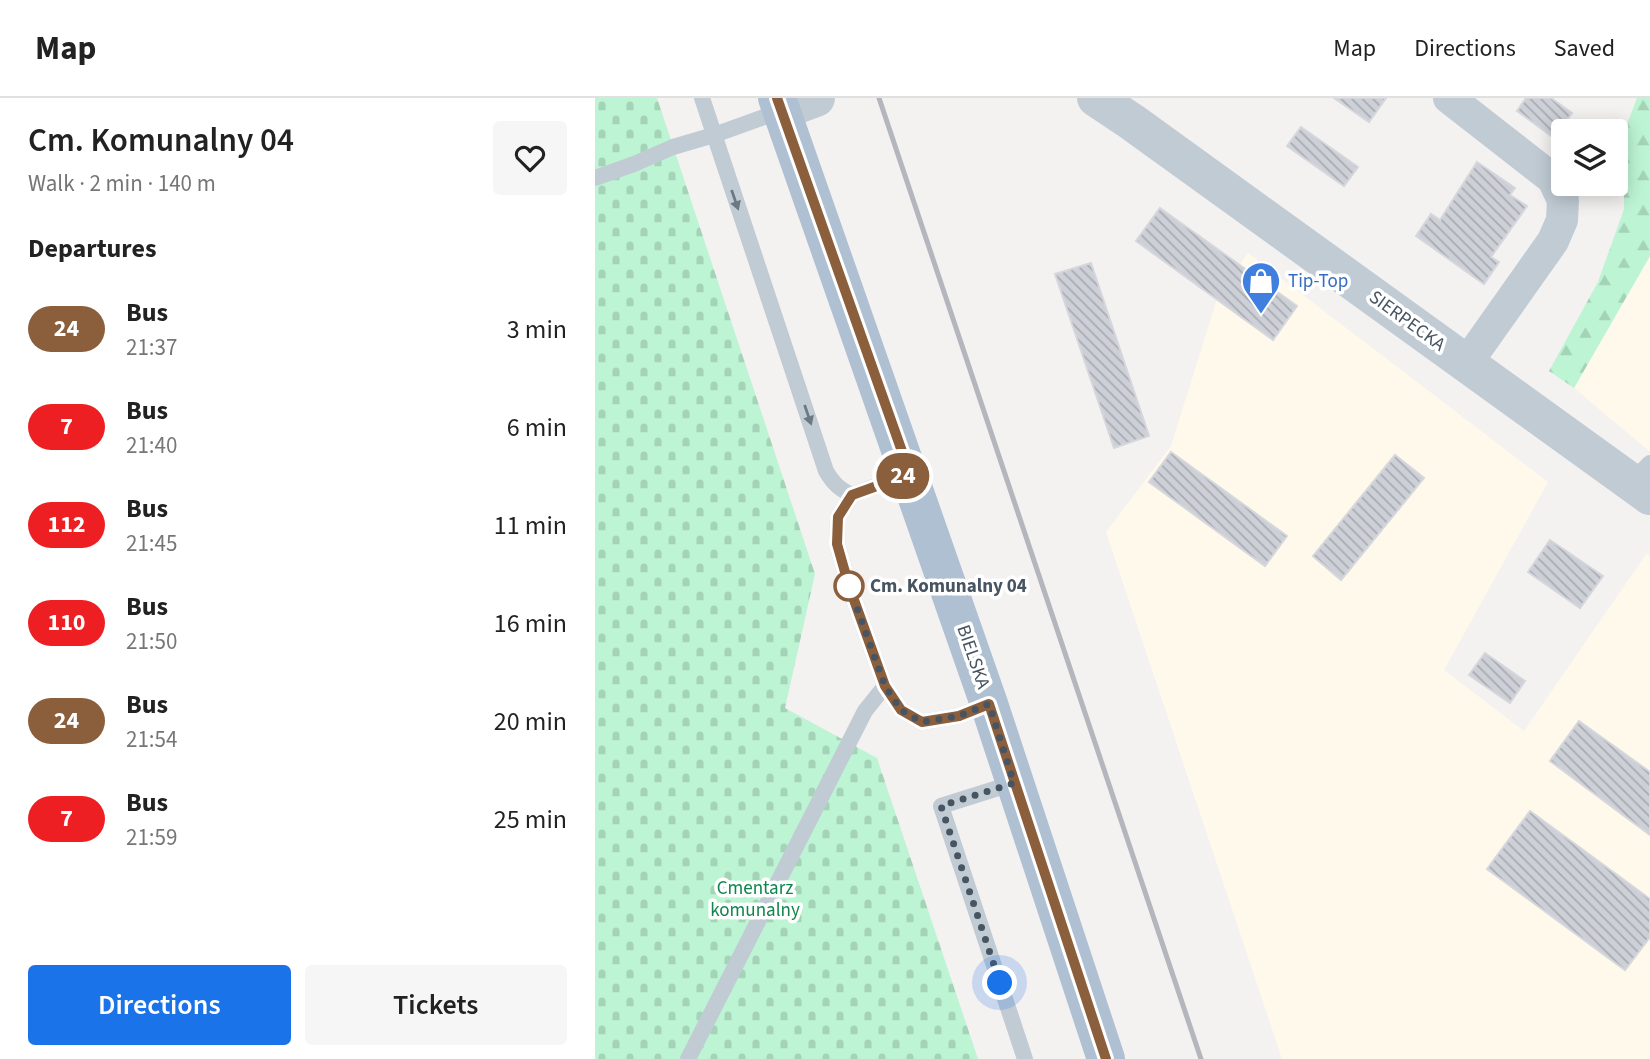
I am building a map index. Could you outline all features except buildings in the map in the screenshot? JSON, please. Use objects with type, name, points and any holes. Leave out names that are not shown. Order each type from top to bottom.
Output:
[{"type":"main road","name":"BIELSKA","points":[[792,102],[910,474],[1106,1059]]},
{"type":"street","name":"SIERPECKA","points":[[1096,98],[1467,364],[1644,480]]},
{"type":"street","points":[[1449,98],[1553,179],[1563,200],[1562,220],[1553,241],[1467,364]]},
{"type":"lane","points":[[702,98],[826,471],[840,490],[852,495]]},
{"type":"lane","points":[[595,178],[673,147],[714,135],[792,102]]},
{"type":"lane","points":[[910,474],[852,495],[838,517],[837,544],[849,586],[885,686],[901,710],[922,722],[959,716],[989,704]]},
{"type":"lane","points":[[688,1059],[865,711],[885,686]]},
{"type":"lane","points":[[1014,783],[941,806],[1025,1059]]},
{"type":"shaded area","points":[[1248,253],[1548,482],[1444,670],[1524,731],[1647,553],[1650,556],[1650,1059],[1282,1059],[1106,532],[1171,446],[1217,299]]},
{"type":"shaded area","points":[[1650,256],[1650,452],[1574,388]]},
{"type":"green space","name":"Cmentarz komunalny","points":[[595,98],[657,98],[815,574],[785,708],[877,758],[978,1059],[595,1059]]},
{"type":"green space","points":[[1637,98],[1650,98],[1650,256],[1574,388],[1549,371],[1598,282],[1624,209],[1624,196],[1628,196],[1628,122]]},
{"type":"railway","points":[[879,98],[1201,1059]]},
{"type":"bus line","name":"24","points":[[777,98],[910,474],[852,495],[838,517],[837,544],[849,586],[885,686],[901,710],[922,722],[959,716],[989,704],[1106,1059]]},
{"type":"place","name":"Tip-Top","points":[[1261,315]]},
{"type":"place","name":"Cm. Komunalny 04","points":[[849,586]]},
{"type":"route","points":[[849,586],[885,686],[901,710],[922,722],[959,716],[989,704],[1014,783],[941,806],[1000,983]]}]
